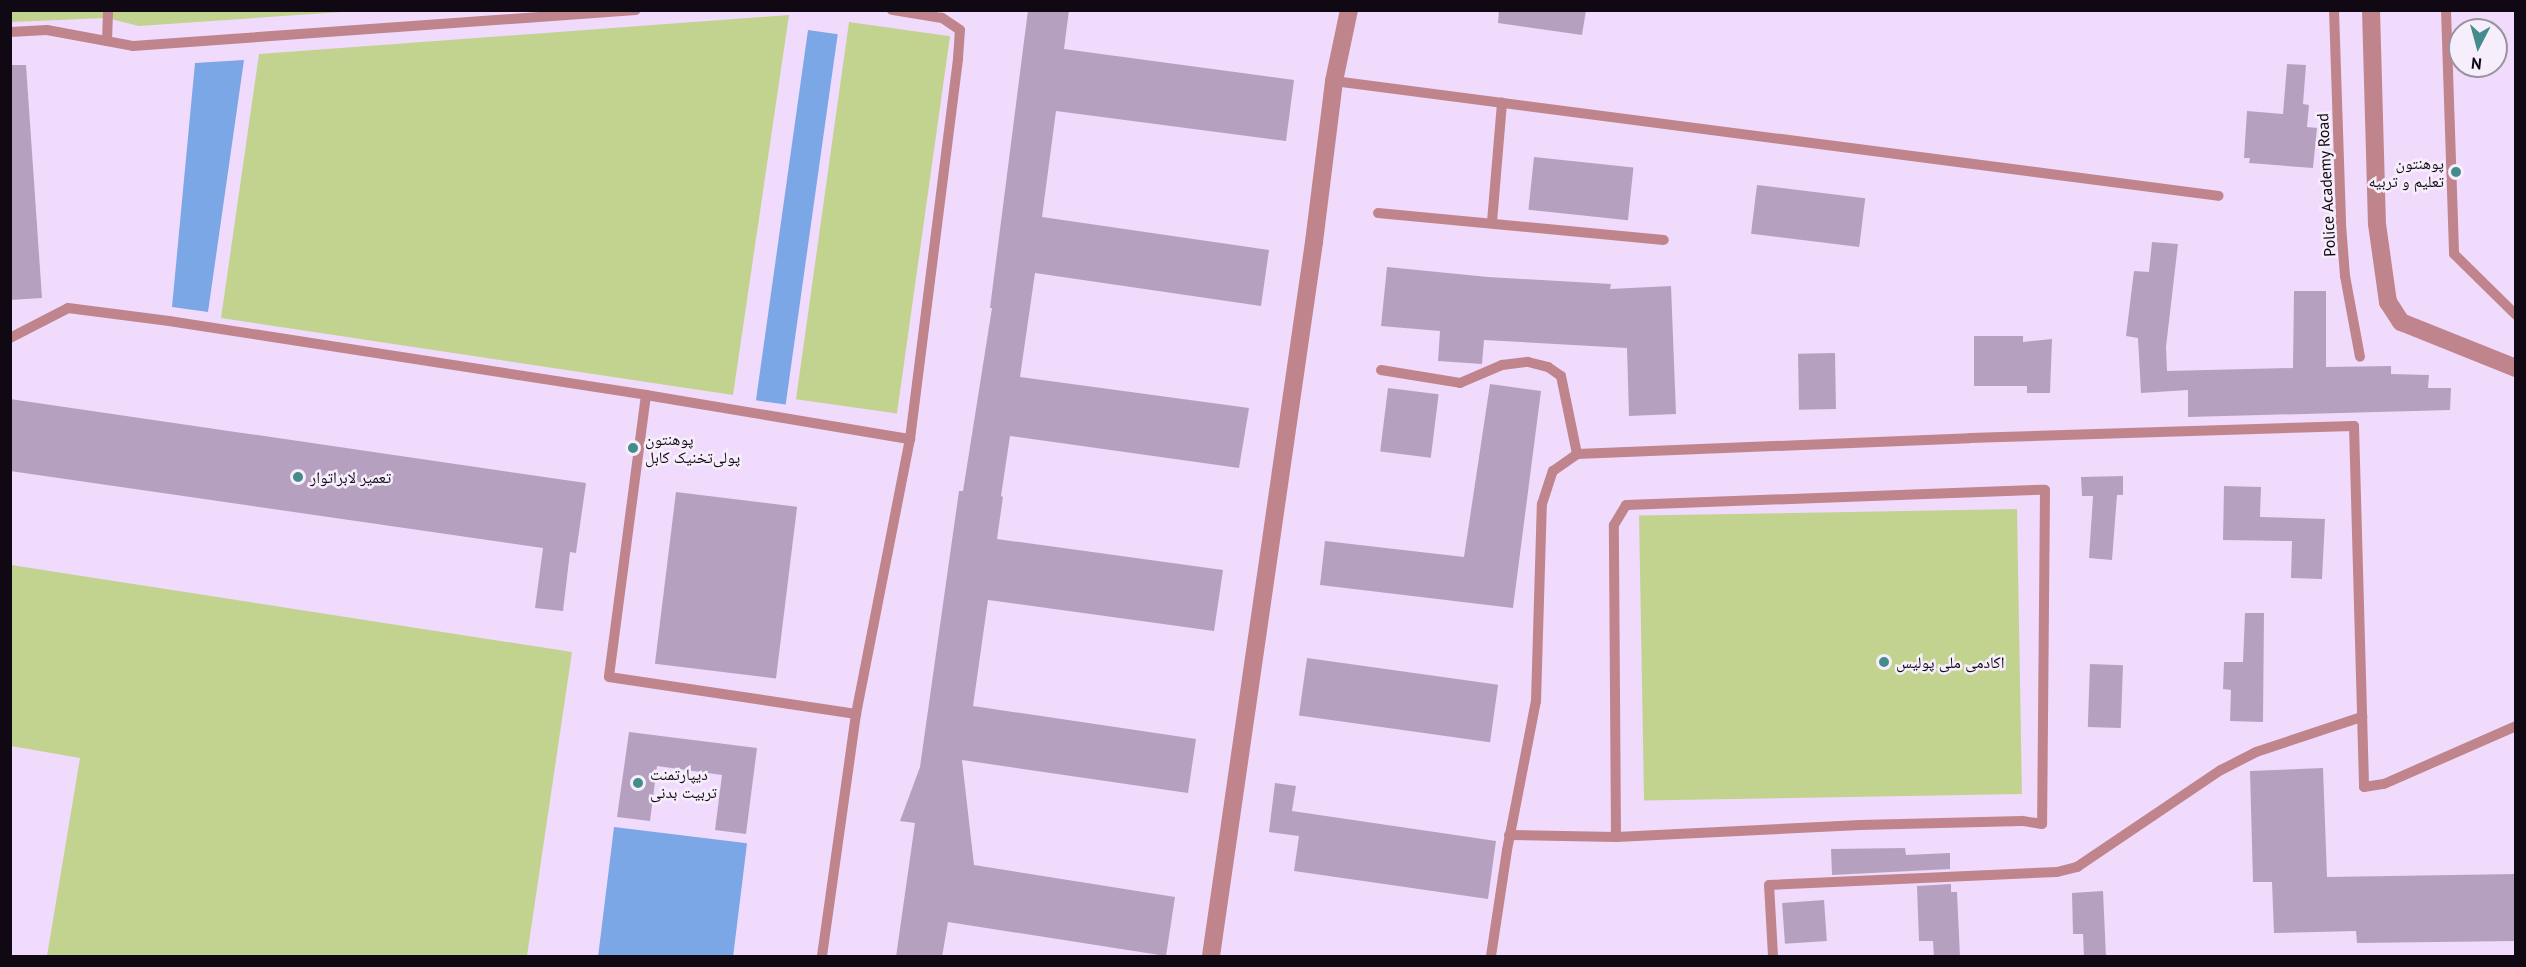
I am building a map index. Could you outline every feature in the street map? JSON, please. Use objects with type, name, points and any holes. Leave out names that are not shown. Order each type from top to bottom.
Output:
[{"type":"street","points":[[1211,957],[1314,242],[1334,81],[1349,10]]},
{"type":"street","points":[[2371,10],[2377,224],[2388,302],[2401,322],[2516,369]]},
{"type":"lane","points":[[107,41],[108,10]]},
{"type":"lane","points":[[10,32],[47,30],[134,46],[636,10]]},
{"type":"lane","points":[[822,957],[856,714],[910,439],[960,30],[942,18],[892,10]]},
{"type":"lane","name":"Police Academy Road","points":[[2334,10],[2341,225],[2346,276],[2360,357]]},
{"type":"lane","points":[[2445,10],[2454,254],[2516,315]]},
{"type":"lane","points":[[1334,81],[2219,196]]},
{"type":"lane","points":[[1492,222],[1502,102]]},
{"type":"lane","points":[[1378,213],[1664,240]]},
{"type":"lane","points":[[10,338],[68,308],[180,323],[646,395],[910,439]]},
{"type":"lane","points":[[1381,370],[1460,383],[1502,365],[1528,362],[1548,367],[1561,376],[1577,454]]},
{"type":"lane","points":[[646,395],[609,677],[856,714]]},
{"type":"lane","points":[[1491,957],[1509,835],[1536,701],[1542,504],[1553,471],[1577,454],[1934,439],[2354,426],[2364,788],[2384,784],[2516,726]]},
{"type":"lane","points":[[1509,835],[1616,837],[1860,825],[2022,821],[2042,824],[2044,489],[1626,505],[1614,525],[1616,837]]},
{"type":"lane","points":[[1773,957],[1769,885],[2057,872],[2077,867],[2221,770],[2256,752],[2362,717]]},
{"type":"green space","points":[[112,10],[356,11],[139,26],[111,19]]},
{"type":"green space","points":[[10,11],[105,11],[105,18],[11,22]]},
{"type":"green space","points":[[789,15],[733,395],[221,318],[259,54]]},
{"type":"green space","points":[[849,22],[950,36],[897,413],[796,399]]},
{"type":"green space","points":[[2017,509],[2022,794],[1644,801],[1639,516]]},
{"type":"green space","points":[[11,565],[572,652],[527,956],[47,956],[80,758],[11,746]]},
{"type":"water","points":[[808,30],[838,34],[786,405],[756,400]]},
{"type":"water","points":[[244,60],[208,312],[172,307],[195,63]]},
{"type":"water","points":[[614,827],[747,843],[733,956],[598,956]]},
{"type":"building","points":[[1028,10],[1069,10],[1064,49],[1294,80],[1286,141],[1056,111],[1042,217],[1269,250],[1261,306],[1035,273],[1020,377],[1249,408],[1239,468],[1010,436],[997,539],[1223,570],[1214,631],[988,600],[973,706],[1196,739],[1188,793],[962,760],[974,865],[1175,897],[1166,956],[948,922],[942,957],[896,957],[915,823],[900,821],[920,767],[959,491],[963,491],[992,308],[990,308]]},
{"type":"building","points":[[1499,10],[1586,10],[1582,35],[1498,23]]},
{"type":"building","points":[[2287,64],[2306,65],[2303,104],[2309,105],[2307,127],[2317,128],[2313,168],[2249,163],[2250,158],[2244,158],[2247,111],[2283,114]]},
{"type":"building","points":[[10,65],[26,65],[42,298],[10,300]]},
{"type":"building","points":[[1534,157],[1633,167],[1628,220],[1528,210]]},
{"type":"building","points":[[1757,185],[1865,198],[1859,247],[1751,234]]},
{"type":"building","points":[[2152,242],[2178,244],[2166,347],[2167,371],[2293,368],[2294,291],[2326,291],[2326,367],[2391,366],[2391,374],[2429,375],[2428,388],[2451,388],[2450,410],[2188,417],[2188,390],[2141,393],[2138,338],[2126,336],[2134,271],[2149,272]]},
{"type":"building","points":[[1387,267],[1488,277],[1611,284],[1610,289],[1671,286],[1676,414],[1629,416],[1627,348],[1484,340],[1482,364],[1438,361],[1440,331],[1381,326]]},
{"type":"building","points":[[1974,336],[2023,336],[2023,342],[2052,339],[2050,393],[2027,393],[2027,386],[1974,386]]},
{"type":"building","points":[[1835,353],[1836,409],[1799,410],[1798,354]]},
{"type":"building","points":[[1490,384],[1541,391],[1513,608],[1320,585],[1325,541],[1464,557]]},
{"type":"building","points":[[1388,388],[1439,394],[1431,458],[1380,452]]},
{"type":"building","name":"تعمیر لابراتوار","points":[[10,399],[586,483],[576,553],[570,552],[563,611],[535,608],[543,548],[10,471]]},
{"type":"building","points":[[2123,476],[2123,495],[2117,495],[2112,560],[2089,558],[2093,496],[2082,496],[2081,477]]},
{"type":"building","points":[[2224,486],[2261,487],[2260,517],[2325,519],[2322,579],[2291,578],[2292,541],[2223,540]]},
{"type":"building","points":[[676,492],[797,507],[776,679],[655,664]]},
{"type":"building","points":[[2245,613],[2264,613],[2263,722],[2230,721],[2231,690],[2223,689],[2224,662],[2243,662]]},
{"type":"building","points":[[1307,658],[1498,685],[1490,742],[1299,715]]},
{"type":"building","points":[[2090,664],[2123,665],[2121,728],[2088,727]]},
{"type":"building","name":"دیپارتمنت تربیت بدنی","points":[[629,732],[757,748],[746,834],[715,830],[722,775],[657,766],[650,821],[617,817]]},
{"type":"building","points":[[2323,768],[2327,877],[2516,874],[2516,941],[2357,943],[2356,931],[2274,933],[2272,882],[2253,882],[2250,771]]},
{"type":"building","points":[[1275,783],[1296,786],[1292,811],[1496,841],[1488,899],[1294,871],[1299,836],[1269,832]]},
{"type":"building","points":[[1905,848],[1906,855],[1950,853],[1950,869],[1832,875],[1831,849]]},
{"type":"building","points":[[1951,884],[1951,892],[1957,892],[1960,957],[1934,957],[1933,941],[1919,941],[1917,886]]},
{"type":"building","points":[[2103,891],[2106,957],[2084,957],[2083,934],[2073,934],[2072,893]]},
{"type":"building","points":[[1824,900],[1827,941],[1785,944],[1782,903]]},
{"type":"place","name":"پوهنتون تعلیم و تربیه","points":[[2456,172]]},
{"type":"place","name":"پوهنتون پولی‌تخنیک کابل","points":[[633,448]]},
{"type":"place","name":"تعمیر لابراتوار","points":[[298,477]]},
{"type":"place","name":"اکادمی ملی پولیس","points":[[1884,662]]},
{"type":"place","name":"دیپارتمنت تربیت بدنی","points":[[638,783]]}]
